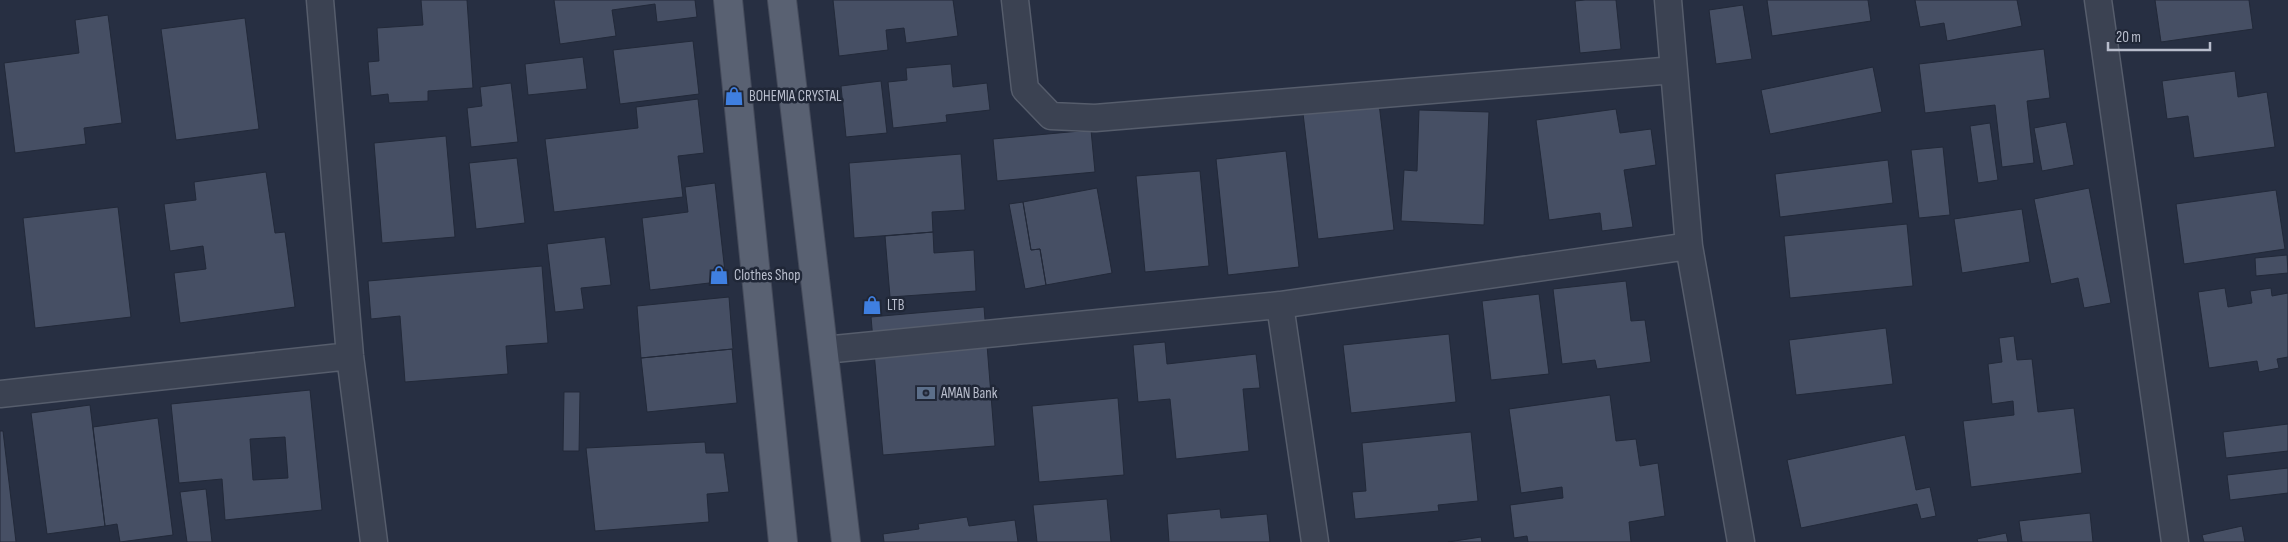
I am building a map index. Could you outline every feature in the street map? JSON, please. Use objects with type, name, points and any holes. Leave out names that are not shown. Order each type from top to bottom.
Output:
[{"type":"main road","points":[[728,0],[783,542]]},
{"type":"main road","points":[[782,0],[846,542]]},
{"type":"street","points":[[320,0],[350,356],[374,542]]},
{"type":"street","points":[[1015,0],[1025,89],[1051,116],[1094,118],[1674,70]]},
{"type":"street","points":[[1668,0],[1690,246],[1741,542]]},
{"type":"street","points":[[2098,0],[2175,542]]},
{"type":"street","points":[[824,350],[1280,305],[1690,246]]},
{"type":"street","points":[[1280,305],[1316,542]]},
{"type":"street","points":[[0,394],[350,356]]},
{"type":"building","points":[[421,0],[467,0],[473,88],[428,91],[428,101],[389,103],[388,94],[371,96],[368,62],[379,61],[377,28],[423,25]]},
{"type":"building","points":[[554,0],[695,0],[697,17],[657,22],[655,4],[612,10],[616,36],[560,44]]},
{"type":"building","points":[[833,0],[953,0],[958,36],[906,43],[904,28],[886,30],[888,50],[839,56]]},
{"type":"building","points":[[1616,0],[1621,49],[1580,53],[1575,1]]},
{"type":"building","points":[[1767,0],[1868,0],[1871,21],[1772,36]]},
{"type":"building","points":[[1915,0],[2017,0],[2022,26],[1947,41],[1944,23],[1920,27]]},
{"type":"building","points":[[2155,0],[2249,0],[2253,29],[2161,42]]},
{"type":"building","points":[[1743,5],[1752,59],[1716,64],[1709,10]]},
{"type":"building","points":[[108,15],[122,123],[84,128],[86,144],[15,153],[4,63],[79,53],[75,20]]},
{"type":"building","points":[[245,18],[259,129],[176,140],[161,29]]},
{"type":"building","points":[[693,41],[699,94],[620,104],[613,50]]},
{"type":"building","points":[[2044,49],[2050,98],[2027,101],[2034,163],[2002,167],[1995,105],[1925,113],[1919,64]]},
{"type":"building","points":[[583,57],[587,89],[528,95],[525,64]]},
{"type":"building","points":[[951,64],[953,87],[987,83],[990,110],[946,115],[947,122],[893,128],[888,82],[907,80],[906,68]]},
{"type":"building","points":[[1873,67],[1882,112],[1770,134],[1761,90]]},
{"type":"building","points":[[2235,71],[2238,97],[2267,92],[2275,147],[2194,158],[2188,116],[2167,119],[2162,81]]},
{"type":"building","points":[[881,81],[887,133],[846,137],[841,86]]},
{"type":"building","points":[[511,83],[518,142],[471,147],[467,108],[482,106],[480,87]]},
{"type":"building","points":[[1378,95],[1394,230],[1318,239],[1302,105]]},
{"type":"building","points":[[698,99],[704,153],[678,156],[683,197],[554,212],[545,139],[638,128],[636,107]]},
{"type":"building","points":[[1616,109],[1620,133],[1651,129],[1656,165],[1624,170],[1633,227],[1602,231],[1600,213],[1549,220],[1536,120]]},
{"type":"building","points":[[1419,110],[1489,112],[1484,225],[1401,221],[1404,170],[1417,171]]},
{"type":"building","points":[[2066,122],[2074,165],[2042,171],[2034,128]]},
{"type":"building","points":[[1990,123],[1998,180],[1978,183],[1970,126]]},
{"type":"building","points":[[1091,130],[1095,172],[997,181],[993,139]]},
{"type":"building","points":[[446,136],[455,237],[382,243],[374,143]]},
{"type":"building","points":[[1943,147],[1950,215],[1919,218],[1911,150]]},
{"type":"building","points":[[1286,151],[1299,267],[1228,275],[1216,159]]},
{"type":"building","points":[[961,154],[965,210],[932,212],[933,232],[854,238],[849,163]]},
{"type":"building","points":[[517,158],[525,223],[476,229],[469,163]]},
{"type":"building","points":[[1888,160],[1893,203],[1780,217],[1775,174]]},
{"type":"building","points":[[1200,171],[1209,266],[1145,272],[1136,176]]},
{"type":"building","points":[[266,172],[275,233],[285,232],[295,307],[180,323],[174,273],[206,269],[203,246],[170,251],[164,204],[196,200],[194,182]]},
{"type":"building","points":[[715,183],[726,281],[650,290],[642,218],[688,212],[685,187]]},
{"type":"building","points":[[1097,188],[1112,273],[1046,285],[1040,249],[1031,250],[1023,202]]},
{"type":"building","points":[[2089,188],[2111,303],[2084,308],[2078,278],[2051,284],[2034,199]]},
{"type":"building","points":[[2276,190],[2285,249],[2184,264],[2176,204]]},
{"type":"building","points":[[1023,202],[1031,250],[1040,249],[1046,285],[1025,289],[1009,204]]},
{"type":"building","points":[[118,207],[131,317],[35,328],[23,218]]},
{"type":"building","points":[[2022,209],[2030,262],[1962,273],[1954,219]]},
{"type":"building","points":[[1907,224],[1913,286],[1790,298],[1784,236]]},
{"type":"building","points":[[933,232],[934,253],[974,250],[976,291],[890,297],[885,236]]},
{"type":"building","points":[[605,237],[611,285],[581,288],[584,309],[555,312],[547,244]]},
{"type":"building","points":[[2287,255],[2288,273],[2256,276],[2255,258]]},
{"type":"building","points":[[542,266],[548,343],[506,346],[508,374],[405,382],[400,316],[371,319],[368,281]]},
{"type":"building","points":[[1626,281],[1631,321],[1645,320],[1651,362],[1597,369],[1595,360],[1562,364],[1553,289]]},
{"type":"building","points":[[2225,288],[2228,307],[2252,303],[2250,291],[2271,288],[2272,296],[2288,293],[2288,357],[2277,359],[2279,368],[2259,372],[2257,361],[2209,368],[2198,292]]},
{"type":"building","points":[[1539,294],[1549,374],[1491,380],[1482,301]]},
{"type":"building","points":[[729,297],[733,349],[641,358],[637,306]]},
{"type":"building","points":[[984,307],[995,446],[883,455],[871,317]]},
{"type":"building","points":[[1886,328],[1893,384],[1796,395],[1789,340]]},
{"type":"building","points":[[1449,334],[1456,402],[1351,413],[1343,345]]},
{"type":"building","points":[[2014,336],[2017,360],[2032,359],[2038,412],[2074,408],[2082,473],[1971,487],[1963,421],[2014,415],[2013,401],[1992,404],[1988,364],[2002,362],[1999,338]]},
{"type":"building","points":[[1165,342],[1167,364],[1256,354],[1260,388],[1243,389],[1249,451],[1176,459],[1170,399],[1138,402],[1133,345]]},
{"type":"building","points":[[732,349],[737,403],[647,412],[641,358]]},
{"type":"building","points":[[310,390],[322,510],[225,520],[222,479],[179,483],[171,404]],"holes":[[[285,437],[288,478],[253,480],[250,439]]]},
{"type":"building","points":[[564,392],[580,392],[579,451],[563,451]]},
{"type":"building","points":[[1610,395],[1616,441],[1636,439],[1640,466],[1658,463],[1665,516],[1629,522],[1631,542],[1528,542],[1527,536],[1514,538],[1510,505],[1563,498],[1562,487],[1521,493],[1509,409]]},
{"type":"building","points":[[1118,398],[1124,475],[1039,482],[1032,406]]},
{"type":"building","points":[[90,405],[105,526],[47,534],[31,413]]},
{"type":"building","points":[[158,418],[173,535],[120,542],[117,524],[105,526],[93,427]]},
{"type":"building","points":[[2288,424],[2288,451],[2226,458],[2223,432]]},
{"type":"building","points":[[0,431],[3,431],[16,542],[0,542]]},
{"type":"building","points":[[1471,432],[1478,501],[1438,505],[1439,511],[1355,519],[1352,492],[1366,491],[1362,443]]},
{"type":"building","points":[[1905,435],[1916,490],[1930,487],[1936,516],[1921,519],[1917,504],[1801,528],[1787,460]]},
{"type":"building","points":[[705,442],[706,453],[724,453],[729,492],[707,494],[709,522],[595,531],[586,448]]},
{"type":"building","points":[[2288,468],[2288,493],[2230,500],[2227,475]]},
{"type":"building","points":[[206,489],[212,542],[187,542],[180,492]]},
{"type":"building","points":[[1107,499],[1111,542],[1037,542],[1033,505]]},
{"type":"building","points":[[1220,509],[1221,518],[1267,514],[1270,542],[1169,542],[1167,514]]},
{"type":"building","points":[[2090,513],[2093,542],[2022,542],[2019,521]]},
{"type":"building","points":[[967,517],[969,526],[1015,520],[1018,542],[884,542],[883,534],[919,529],[918,524]]},
{"type":"building","points":[[2242,526],[2245,542],[2204,542],[2202,535]]},
{"type":"building","points":[[2006,533],[2008,542],[1978,542],[1977,539]]},
{"type":"building","points":[[1481,537],[1482,542],[1448,542]]},
{"type":"place","name":"BOHEMIA CRYSTAL","points":[[734,96]]},
{"type":"place","name":"Clothes Shop","points":[[719,275]]},
{"type":"place","name":"LTB","points":[[872,305]]},
{"type":"place","name":"AMAN Bank","points":[[926,393]]}]
